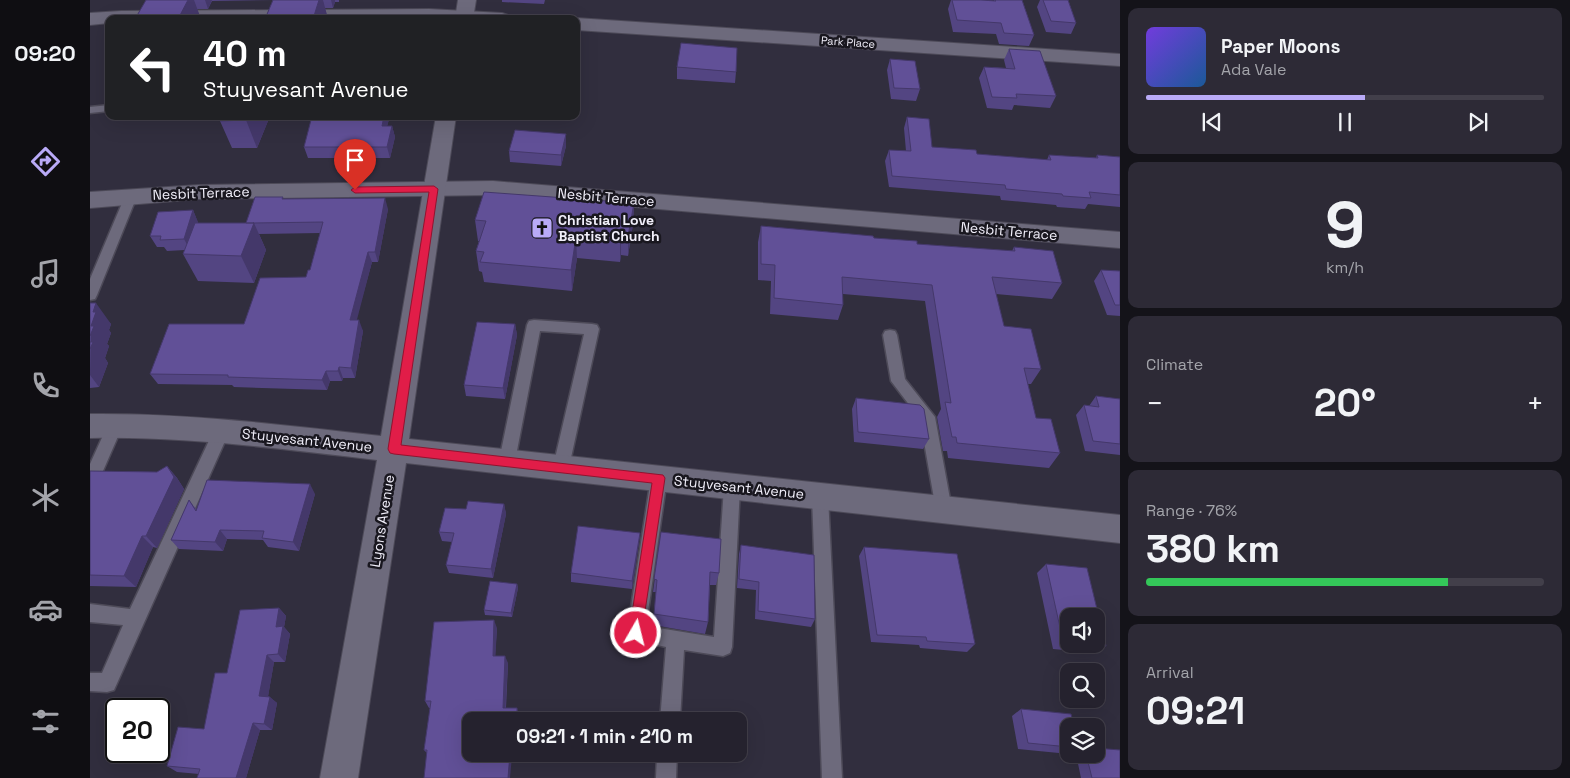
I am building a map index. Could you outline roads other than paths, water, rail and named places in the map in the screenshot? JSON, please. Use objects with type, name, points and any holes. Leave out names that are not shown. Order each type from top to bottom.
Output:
[{"type":"street","points":[[259,15],[465,12],[481,15]]},
{"type":"street","points":[[90,19],[105,18]]},
{"type":"street","name":"Park Place","points":[[580,24],[1120,60]]},
{"type":"street","name":"Lyons Avenue","points":[[339,778],[394,449],[445,120]]},
{"type":"street","name":"Nesbit Terrace","points":[[90,200],[199,192],[508,189],[1120,240]]},
{"type":"street","name":"Stuyvesant Avenue","points":[[103,426],[172,426],[222,430],[1120,529]]},
{"type":"lane","points":[[90,110],[105,108]]},
{"type":"lane","points":[[90,295],[131,196]]},
{"type":"lane","points":[[507,461],[534,325],[592,329],[561,467]]},
{"type":"lane","points":[[890,335],[898,381],[927,417],[944,510]]},
{"type":"lane","points":[[90,482],[103,426]]},
{"type":"lane","points":[[90,682],[106,683],[222,430]]},
{"type":"lane","points":[[659,478],[636,633],[723,647],[732,487]]},
{"type":"lane","points":[[820,496],[832,778]]},
{"type":"lane","points":[[90,613],[135,618]]},
{"type":"lane","points":[[671,712],[676,639]]},
{"type":"lane","points":[[666,778],[667,762]]},
{"type":"place","name":"Christian Love Baptist Church","points":[[542,228]]}]
